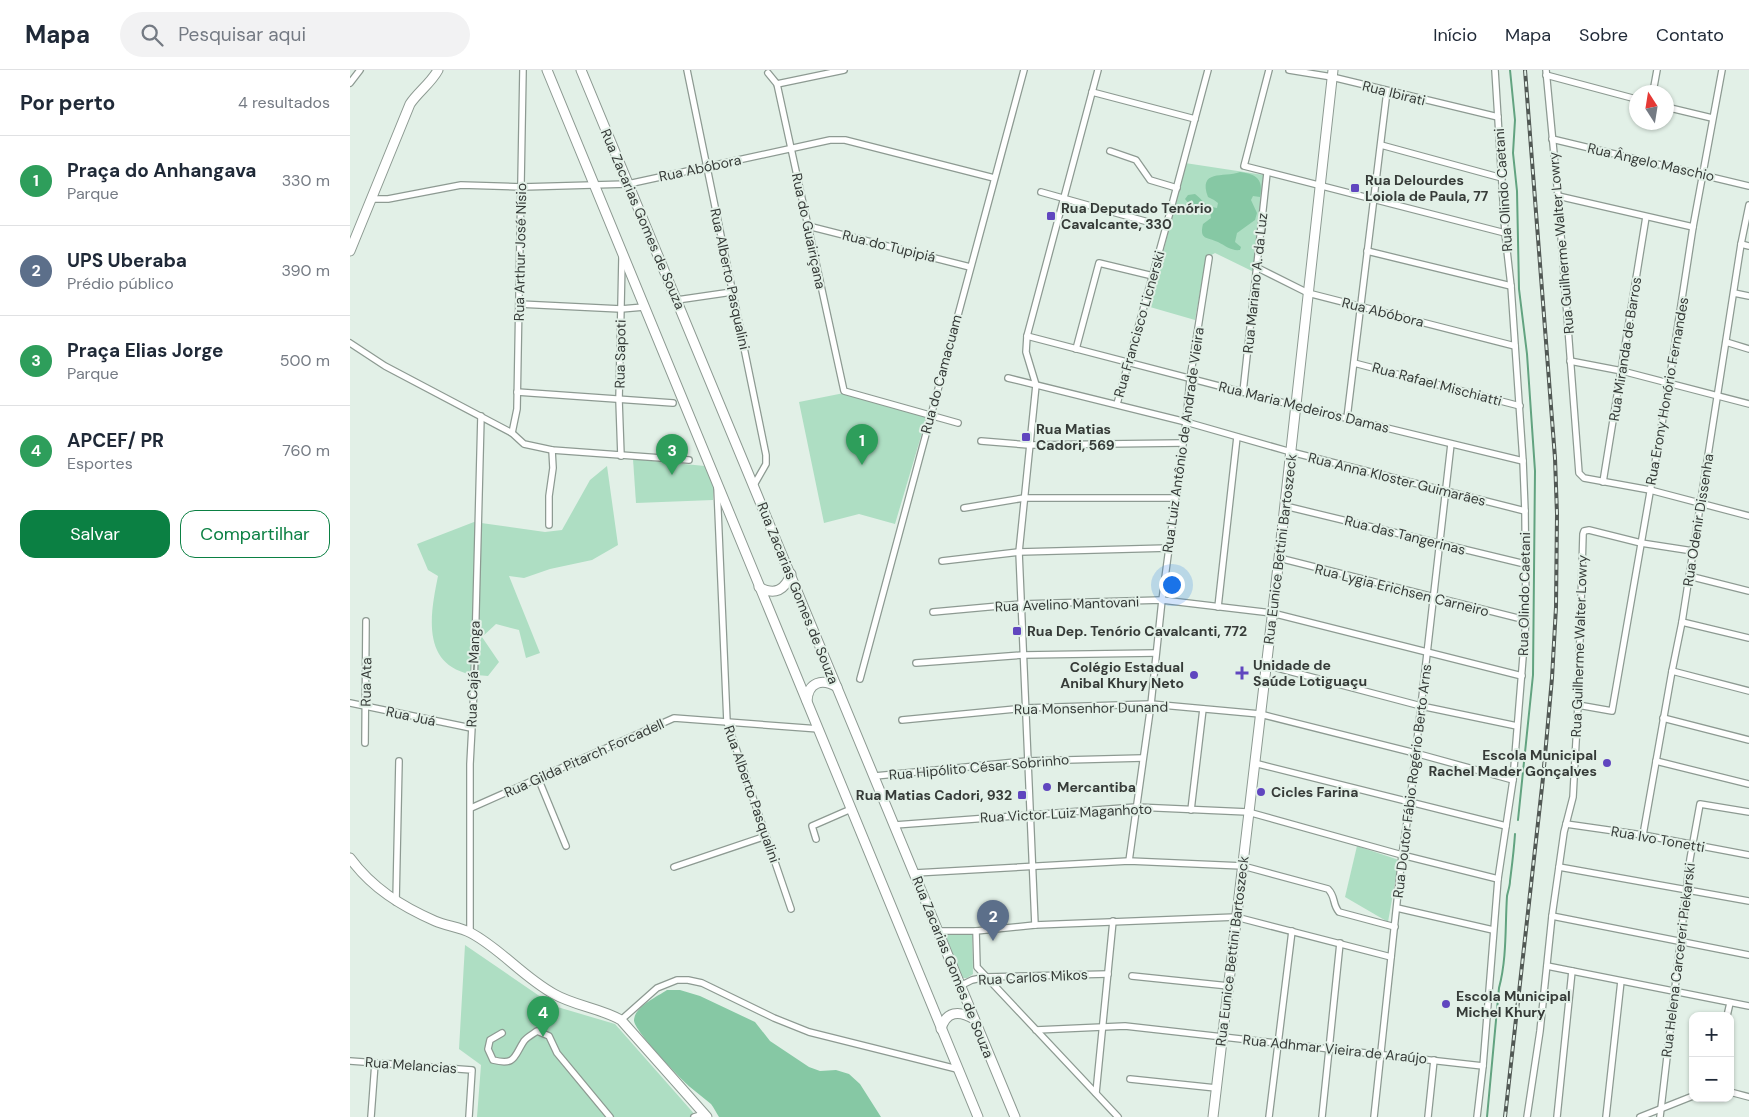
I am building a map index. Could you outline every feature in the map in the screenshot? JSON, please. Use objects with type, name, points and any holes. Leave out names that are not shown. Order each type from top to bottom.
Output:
[{"type":"main road","points":[[350,251],[410,104],[438,70]]},
{"type":"main road","points":[[547,70],[978,1117]]},
{"type":"main road","name":"Rua Zacarias Gomes de Souza","points":[[581,70],[1015,1117]]},
{"type":"main road","name":"Rua Eunice Bettini Bartoszeck","points":[[1213,1117],[1285,506],[1333,74]]},
{"type":"main road","points":[[759,587],[766,591],[775,592],[788,582],[791,574]]},
{"type":"main road","points":[[807,701],[807,694],[816,683],[824,682],[837,687]]},
{"type":"main road","points":[[350,858],[361,874],[396,902],[436,921],[470,932],[505,957],[530,980],[556,995],[610,1013],[621,1020],[705,1115]]},
{"type":"main road","points":[[941,1029],[943,1021],[949,1015],[966,1014],[974,1019]]},
{"type":"main road","points":[[1008,1117],[1010,1105]]},
{"type":"street","points":[[350,83],[360,70]]},
{"type":"street","name":"Rua Arthur José Nísio","points":[[512,433],[517,410],[523,70]]},
{"type":"street","name":"Rua Alberto Pasqualini","points":[[687,70],[766,455],[766,464],[754,485]]},
{"type":"street","points":[[777,84],[844,70]]},
{"type":"street","name":"Rua do Camacuam","points":[[860,679],[1024,70]]},
{"type":"street","points":[[1035,925],[1019,552],[1036,386],[1026,352],[1026,336],[1098,70]]},
{"type":"street","name":"Rua Francisco Licnerski","points":[[1117,404],[1208,70]]},
{"type":"street","points":[[1269,70],[1244,166],[1505,233]]},
{"type":"street","name":"Rua Ibirati","points":[[1289,70],[1333,74],[1387,92],[1498,118]]},
{"type":"street","name":"Rua Olindo Caetani","points":[[1477,1117],[1498,879],[1513,780],[1526,620],[1525,511],[1520,406],[1505,233],[1495,70]]},
{"type":"street","points":[[1655,85],[1658,70]]},
{"type":"street","name":"Rua Erony Honório Fernandes","points":[[1578,705],[1612,711],[1669,384],[1702,175],[1722,70]]},
{"type":"street","name":"Rua do Guairiçana","points":[[768,73],[777,84],[844,391],[931,415]]},
{"type":"street","points":[[1546,73],[1629,97]]},
{"type":"street","name":"Rua Guilherme Walter Lowry","points":[[1546,73],[1558,196],[1580,475],[1584,478],[1603,482]]},
{"type":"street","points":[[1092,92],[1195,119]]},
{"type":"street","points":[[1347,418],[1387,92]]},
{"type":"street","points":[[1674,109],[1712,118]]},
{"type":"street","name":"Rua Ângelo Maschio","points":[[1552,139],[1749,186]]},
{"type":"street","name":"Rua Abóbora","points":[[371,199],[388,199],[461,185],[522,187],[628,184],[830,140],[845,140],[994,178]]},
{"type":"street","points":[[1381,146],[1502,178]]},
{"type":"street","points":[[1110,151],[1136,160],[1150,180],[1177,188]]},
{"type":"street","name":"Rua Mariano A. da Luz","points":[[1243,392],[1267,173]]},
{"type":"street","points":[[1041,192],[1166,227]]},
{"type":"street","points":[[1558,196],[1693,228]]},
{"type":"street","name":"Rua Odenir Dissenha","points":[[1643,835],[1682,622],[1741,244],[1749,205]]},
{"type":"street","name":"Rua Miranda de Barros","points":[[1603,482],[1646,217]]},
{"type":"street","name":"Rua do Tupipiá","points":[[808,226],[970,267]]},
{"type":"street","points":[[1741,244],[1749,246]]},
{"type":"street","points":[[1367,251],[1511,286]]},
{"type":"street","name":"Rua Sapoti","points":[[621,456],[619,400],[622,253]]},
{"type":"street","name":"Rua Luiz Antônio de Andrade Vieira","points":[[1129,861],[1151,704],[1190,378],[1210,258]]},
{"type":"street","points":[[1076,349],[1099,262],[1153,276]]},
{"type":"street","name":"Rua Abóbora","points":[[1256,267],[1308,293],[1515,346]]},
{"type":"street","points":[[677,300],[732,292]]},
{"type":"street","points":[[1734,292],[1749,296]]},
{"type":"street","points":[[519,304],[621,309],[644,307]]},
{"type":"street","name":"Rua Maria Medeiros Damas","points":[[1026,336],[1296,406],[1523,461]]},
{"type":"street","points":[[1726,342],[1749,349]]},
{"type":"street","points":[[350,343],[385,366],[512,433],[524,444],[552,450],[689,460]]},
{"type":"street","points":[[1570,361],[1622,371],[1749,404]]},
{"type":"street","name":"Rua Rafael Mischiatti","points":[[1354,362],[1520,406]]},
{"type":"street","name":"Rua Anna Kloster Guimarães","points":[[1008,378],[1117,404],[1291,452],[1525,511]]},
{"type":"street","points":[[517,392],[672,403]]},
{"type":"street","points":[[931,415],[958,422]]},
{"type":"street","name":"Rua Cajá-Manga","points":[[470,932],[471,728],[474,689],[481,416]]},
{"type":"street","points":[[1218,607],[1237,437]]},
{"type":"street","points":[[981,442],[1029,445],[1182,443]]},
{"type":"street","name":"Rua Doutor Fábio Rogério Berto Arns","points":[[1374,1117],[1398,908],[1402,855],[1416,753],[1450,444]]},
{"type":"street","points":[[549,525],[553,468],[552,450]]},
{"type":"street","points":[[1603,482],[1650,490],[1749,516]]},
{"type":"street","name":"Rua Alberto Pasqualini","points":[[717,483],[727,722],[791,909]]},
{"type":"street","points":[[964,508],[1024,498],[1175,498]]},
{"type":"street","name":"Rua das Tangerinas","points":[[1285,506],[1525,564]]},
{"type":"street","points":[[718,526],[720,521],[732,520]]},
{"type":"street","name":"Rua Guilherme Walter Lowry","points":[[1527,1117],[1540,1031],[1559,867],[1566,824],[1573,797],[1584,531],[1588,530],[1641,543]]},
{"type":"street","points":[[1641,543],[1693,551]]},
{"type":"street","points":[[942,561],[1019,552],[1169,548]]},
{"type":"street","name":"Rua Lygia Erichsen Carneiro","points":[[1279,558],[1526,620]]},
{"type":"street","points":[[1689,576],[1749,591]]},
{"type":"street","name":"Rua Avelino Mantovani","points":[[933,612],[1021,604],[1162,600],[1272,614],[1522,676]]},
{"type":"street","name":"Rua Ata","points":[[364,742],[366,621]]},
{"type":"street","points":[[1682,622],[1749,638]]},
{"type":"street","points":[[916,663],[1023,655],[1156,653]]},
{"type":"street","points":[[1266,666],[1421,706],[1517,726]]},
{"type":"street","points":[[1672,671],[1749,690]]},
{"type":"street","name":"Rua Juá","points":[[350,703],[471,728]]},
{"type":"street","name":"Rua Monsenhor Dunand","points":[[902,720],[1025,708],[1151,704],[1260,714],[1416,753],[1513,780]]},
{"type":"street","points":[[1191,810],[1203,709]]},
{"type":"street","name":"Rua Gilda Pitarch Forcadell","points":[[471,808],[674,718],[819,729]]},
{"type":"street","points":[[1663,718],[1749,740]]},
{"type":"street","name":"Rua Hipólito César Sobrinho","points":[[875,776],[1027,761],[1143,758]]},
{"type":"street","points":[[396,902],[398,761]]},
{"type":"street","points":[[1656,761],[1749,784]]},
{"type":"street","points":[[1254,762],[1506,826]]},
{"type":"street","points":[[538,778],[566,846]]},
{"type":"street","name":"Rua Helena Carcereri Piekarski","points":[[1660,1117],[1687,890],[1700,804],[1749,812]]},
{"type":"street","name":"Rua Victor Luiz Maganhoto","points":[[895,825],[1136,807],[1248,812],[1402,855],[1498,879]]},
{"type":"street","points":[[816,839],[811,828],[813,825],[851,809]]},
{"type":"street","name":"Rua Ivo Tonetti","points":[[1566,824],[1643,835],[1749,855]]},
{"type":"street","points":[[674,867],[766,836]]},
{"type":"street","points":[[915,872],[1129,861],[1243,866],[1328,889],[1333,894],[1336,908],[1339,912],[1395,927]]},
{"type":"street","points":[[1559,867],[1749,901]]},
{"type":"street","points":[[1398,908],[1493,930]]},
{"type":"street","points":[[1552,916],[1749,955]]},
{"type":"street","points":[[939,931],[976,931],[1035,925],[1113,921],[1236,917],[1391,957]]},
{"type":"street","points":[[1096,1093],[1113,921]]},
{"type":"street","points":[[972,980],[977,967],[976,931]]},
{"type":"street","points":[[1269,1117],[1292,931]]},
{"type":"street","points":[[1322,1117],[1340,943]]},
{"type":"street","points":[[1547,966],[1749,1006]]},
{"type":"street","points":[[977,967],[1118,1117]]},
{"type":"street","points":[[1556,1117],[1572,971]]},
{"type":"street","name":"Rua Carlos Mikos","points":[[960,986],[972,980],[986,978],[1108,974]]},
{"type":"street","points":[[1132,976],[1229,986]]},
{"type":"street","points":[[621,1020],[657,988],[677,980],[688,980],[702,983],[774,1018],[809,1032],[958,1070]]},
{"type":"street","points":[[1606,1117],[1621,981]]},
{"type":"street","points":[[1728,1012],[1730,1003]]},
{"type":"street","name":"Rua Adhmar Vieira de Araújo","points":[[1036,1030],[1125,1026],[1483,1066]]},
{"type":"street","points":[[502,1033],[490,1040],[488,1049],[493,1060],[504,1062],[516,1056],[525,1039],[537,1031],[549,1036],[557,1053],[610,1117]]},
{"type":"street","points":[[1428,1117],[1434,1060]]},
{"type":"street","name":"Rua Melancias","points":[[350,1061],[472,1070],[469,1117]]},
{"type":"street","points":[[371,1117],[375,1063]]},
{"type":"street","points":[[1130,1079],[1216,1088]]},
{"type":"street","points":[[1734,1093],[1749,1097]]},
{"type":"street","points":[[1640,1117],[1689,1098]]},
{"type":"street","points":[[694,1117],[705,1115]]},
{"type":"green space","points":[[1185,163],[1264,175],[1254,272],[1215,253],[1206,258],[1195,320],[1150,307]]},
{"type":"green space","points":[[1240,172],[1250,174],[1258,179],[1261,191],[1260,197],[1253,196],[1251,200],[1257,213],[1255,220],[1237,233],[1235,242],[1241,247],[1240,250],[1234,250],[1203,235],[1203,224],[1211,218],[1210,211],[1190,205],[1185,199],[1188,195],[1195,194],[1207,205],[1217,208],[1218,203],[1208,197],[1206,182],[1214,176]]},
{"type":"green space","points":[[844,393],[927,416],[895,524],[859,514],[824,523],[799,402]]},
{"type":"green space","points":[[633,459],[705,466],[714,484],[713,500],[636,503]]},
{"type":"green space","points":[[607,466],[618,545],[592,560],[550,569],[524,578],[509,576],[540,653],[526,658],[519,630],[496,624],[482,637],[499,662],[488,676],[468,674],[451,667],[441,657],[435,646],[432,633],[433,604],[438,576],[428,570],[417,544],[474,522],[545,532],[562,530],[590,480]]},
{"type":"green space","points":[[1357,846],[1399,860],[1388,922],[1345,897]]},
{"type":"green space","points":[[972,933],[973,974],[967,978],[962,978],[945,934]]},
{"type":"green space","points":[[465,945],[554,1006],[615,1024],[697,1117],[477,1117],[481,1065],[459,1049]]},
{"type":"green space","points":[[667,990],[680,990],[700,996],[755,1022],[770,1041],[809,1067],[820,1071],[836,1070],[849,1074],[860,1084],[881,1117],[719,1117],[711,1104],[690,1087],[668,1064],[636,1025],[634,1020],[638,1010]]},
{"type":"waterway","points":[[1510,70],[1515,120],[1513,153],[1517,191],[1519,289],[1527,354],[1535,471],[1533,675],[1518,820]]},
{"type":"waterway","points":[[1487,1117],[1499,988],[1505,954],[1507,896],[1510,885],[1515,834]]},
{"type":"railway","points":[[1505,1117],[1543,778],[1556,607],[1557,514],[1555,458],[1525,70]]},
{"type":"place","name":"Rua Delourdes Loiola de Paula, 77","points":[[1355,188]]},
{"type":"place","name":"Rua Deputado Tenório Cavalcante, 330","points":[[1051,216]]},
{"type":"place","name":"Rua Matias Cadori, 569","points":[[1026,437]]},
{"type":"place","name":"Praça do Anhangava","points":[[862,465]]},
{"type":"place","name":"Praça Elias Jorge","points":[[672,475]]},
{"type":"place","name":"Rua Dep. Tenório Cavalcanti, 772","points":[[1017,631]]},
{"type":"place","name":"Unidade de Saúde Lotiguaçu","points":[[1242,673]]},
{"type":"place","name":"Colégio Estadual Anibal Khury Neto","points":[[1194,675]]},
{"type":"place","name":"Escola Municipal Rachel Mader Gonçalves","points":[[1607,763]]},
{"type":"place","name":"Mercantiba","points":[[1047,787]]},
{"type":"place","name":"Cicles Farina","points":[[1261,792]]},
{"type":"place","name":"Rua Matias Cadori, 932","points":[[1022,795]]},
{"type":"place","name":"UPS Uberaba","points":[[993,941]]},
{"type":"place","name":"Escola Municipal Michel Khury","points":[[1446,1004]]},
{"type":"place","name":"APCEF/ PR","points":[[543,1037]]}]
